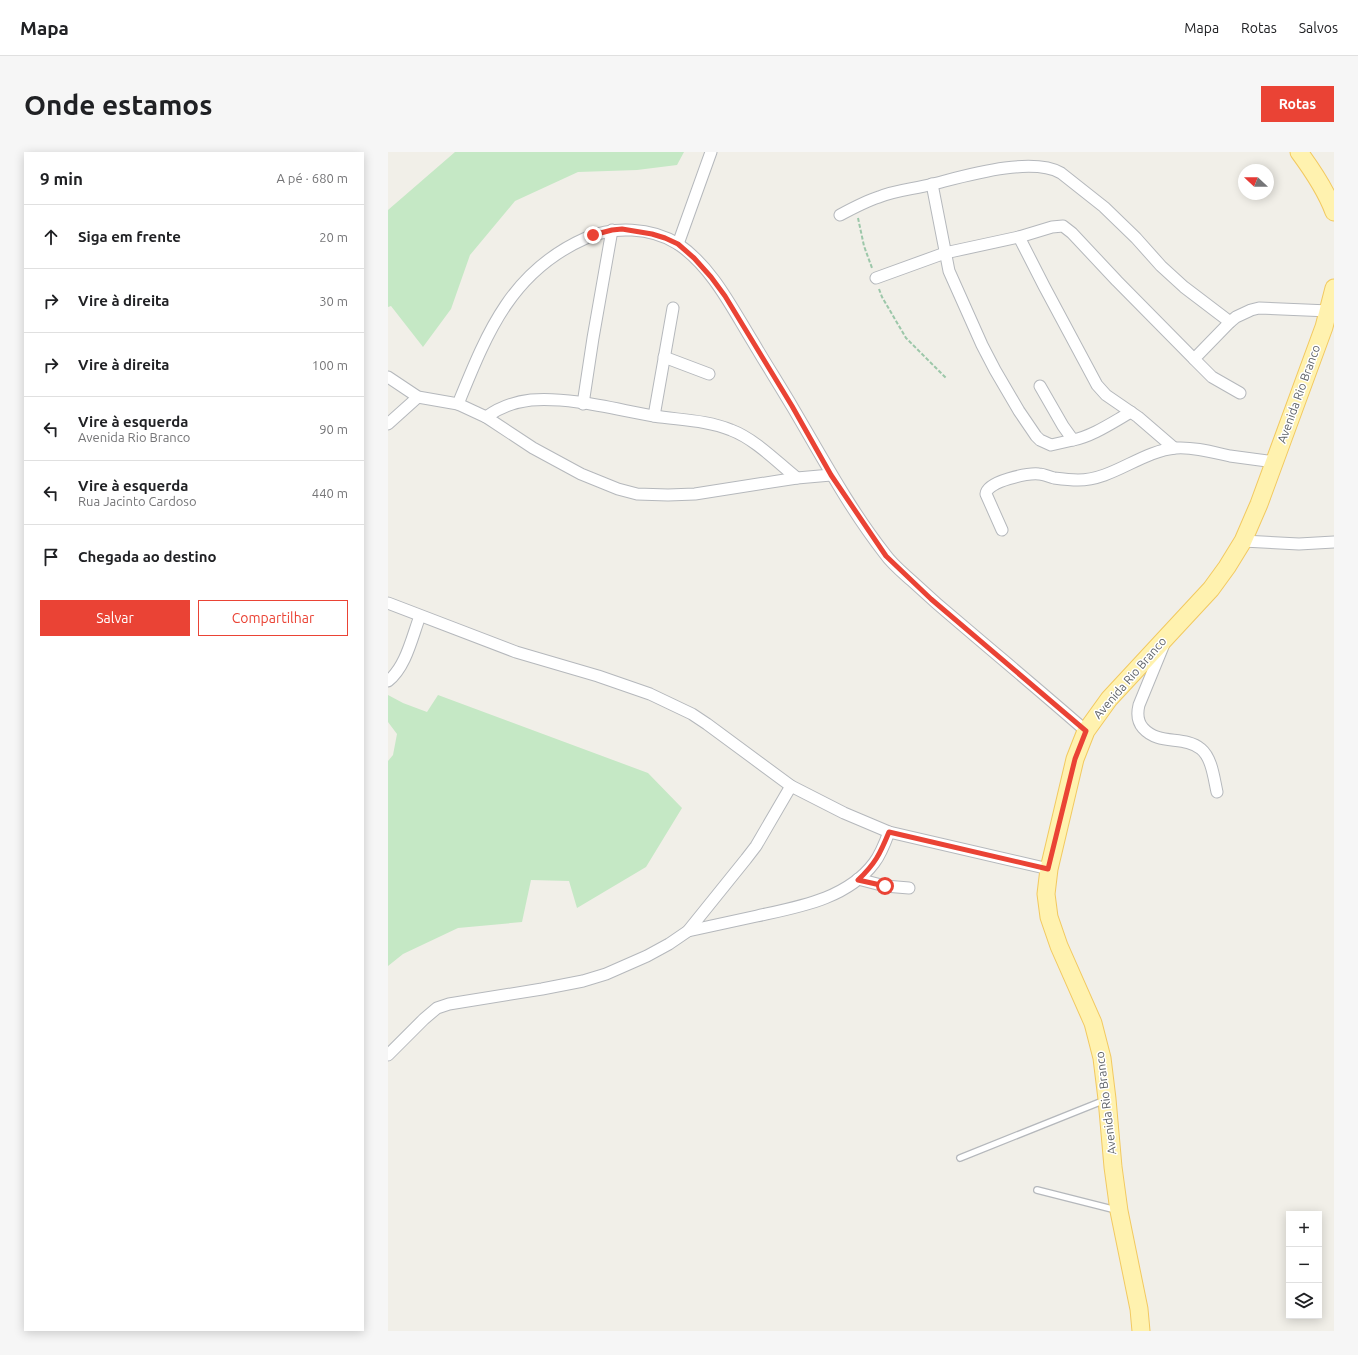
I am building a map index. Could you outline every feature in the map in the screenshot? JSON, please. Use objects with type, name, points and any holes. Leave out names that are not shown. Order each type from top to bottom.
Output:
[{"type":"main road","points":[[1299,152],[1314,171],[1329,198],[1334,212]]},
{"type":"main road","name":"Avenida Rio Branco","points":[[1141,1331],[1139,1309],[1119,1211],[1102,1058],[1093,1023],[1059,946],[1049,917],[1046,894],[1048,869],[1075,759],[1086,731],[1109,699],[1211,589],[1243,541],[1259,504],[1329,323],[1334,288]]},
{"type":"street","points":[[678,244],[711,152]]},
{"type":"street","points":[[840,215],[885,195],[956,177],[1002,168],[1042,166],[1055,169],[1104,207],[1136,238],[1161,266],[1230,322]]},
{"type":"street","points":[[932,184],[946,253],[948,271],[982,345],[1008,394],[1036,436],[1043,442],[1051,445],[1078,439],[1096,432],[1131,412]]},
{"type":"street","points":[[876,278],[946,253],[1019,237],[1052,227],[1063,226],[1067,228],[1212,377],[1240,393]]},
{"type":"street","points":[[583,404],[592,338],[612,230]]},
{"type":"street","points":[[458,404],[489,335],[512,295],[532,273],[557,253],[593,235],[612,230],[635,230],[665,238],[678,244],[702,267],[725,296],[792,406],[831,475],[876,542],[896,566],[931,599],[1086,731]]},
{"type":"street","points":[[1019,237],[1092,378],[1106,395],[1147,424],[1174,448]]},
{"type":"street","points":[[654,416],[673,308]]},
{"type":"street","points":[[1194,359],[1230,322],[1244,312],[1259,308],[1329,323]]},
{"type":"street","points":[[664,357],[709,374]]},
{"type":"street","points":[[388,377],[418,397],[458,404],[486,418],[533,448],[581,474],[618,489],[637,494],[695,494],[797,478],[831,475]]},
{"type":"street","points":[[1040,386],[1072,440]]},
{"type":"street","points":[[388,424],[418,397]]},
{"type":"street","points":[[486,418],[499,408],[516,402],[548,400],[718,425],[733,430],[761,448],[797,478]]},
{"type":"street","points":[[1002,530],[986,491],[991,486],[1002,481],[1031,474],[1043,474],[1061,479],[1080,480],[1102,475],[1158,452],[1174,448],[1190,448],[1275,462]]},
{"type":"street","points":[[1243,541],[1299,544],[1334,542]]},
{"type":"street","points":[[388,603],[516,652],[598,676],[650,694],[692,714],[791,786],[844,813],[889,832],[1048,869]]},
{"type":"street","points":[[388,680],[394,676],[402,664],[420,616]]},
{"type":"street","points":[[1168,634],[1139,705],[1137,711],[1138,718],[1141,725],[1152,735],[1158,738],[1190,744],[1201,749],[1209,761],[1217,792]]},
{"type":"street","points":[[388,1055],[437,1008],[461,1001],[542,989],[583,981],[606,974],[647,956],[669,944],[688,931],[756,846],[791,786]]},
{"type":"street","points":[[688,931],[796,908],[829,896],[858,880],[875,862],[889,832]]},
{"type":"street","points":[[858,880],[885,886],[909,888]]},
{"type":"lane","points":[[960,1158],[1107,1099]]},
{"type":"lane","points":[[1036,1190],[1119,1211]]},
{"type":"path","points":[[856,207],[864,246],[882,297],[906,338],[946,378]]},
{"type":"green space","points":[[455,152],[684,152],[677,165],[637,170],[578,172],[515,201],[470,255],[451,309],[423,347],[391,306],[388,307],[388,210]]},
{"type":"green space","points":[[388,695],[403,703],[427,712],[438,695],[648,773],[682,808],[646,867],[577,908],[569,881],[531,880],[522,922],[458,928],[403,954],[388,966],[388,761],[393,755],[397,734],[388,722]]},
{"type":"route","points":[[593,235],[612,230],[635,230],[665,238],[678,244],[694,258],[725,296],[792,406],[831,475],[886,556],[931,599],[1086,731],[1075,759],[1048,869],[889,832],[875,862],[858,880],[885,886]]}]
